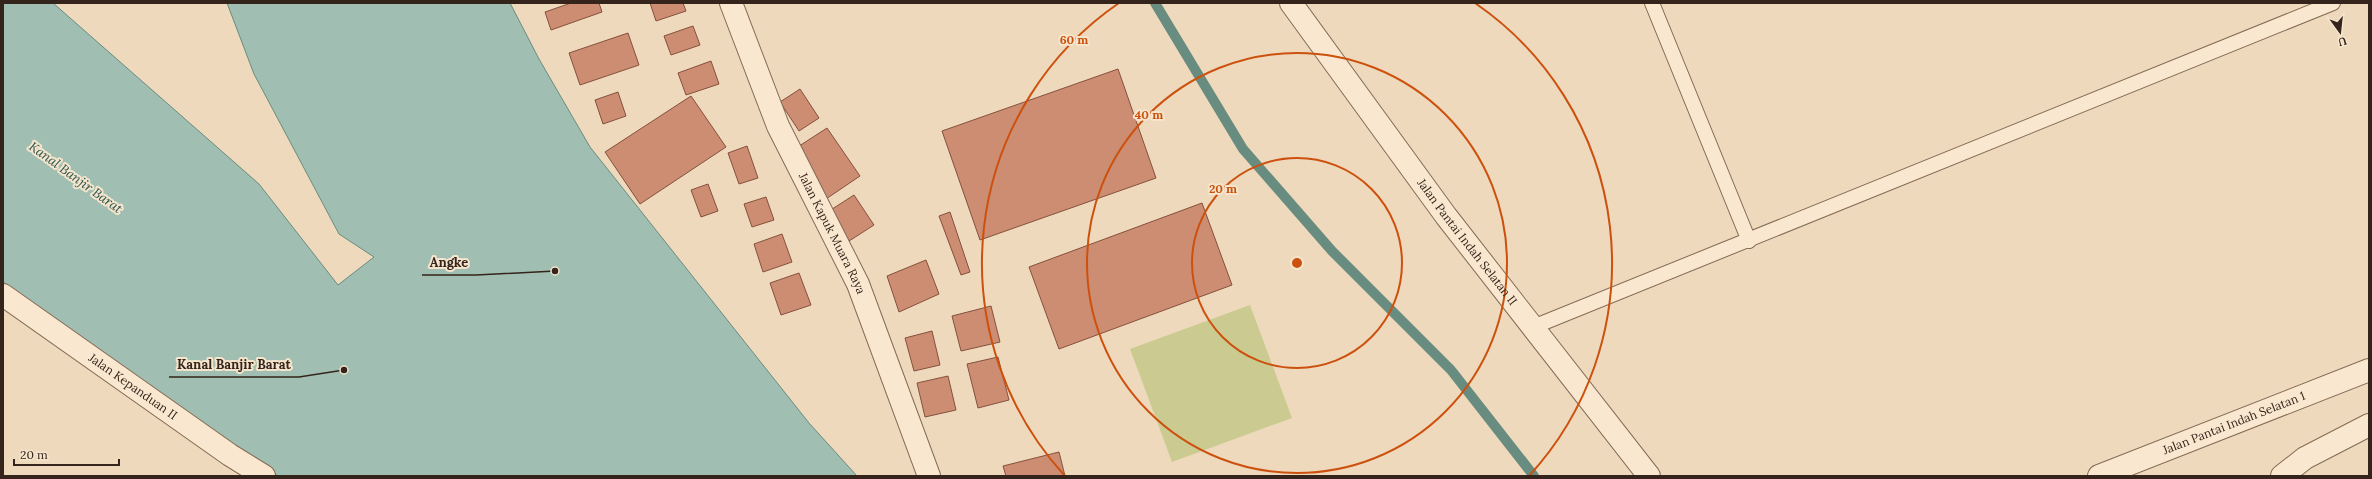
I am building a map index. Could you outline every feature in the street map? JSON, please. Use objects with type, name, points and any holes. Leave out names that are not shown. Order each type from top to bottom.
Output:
[{"type":"street","name":"Jalan Kapuk Muara Raya","points":[[731,3],[778,126],[858,284],[927,471]]},
{"type":"street","name":"Jalan Pantai Indah Selatan II","points":[[1291,3],[1446,216],[1649,476]]},
{"type":"street","name":"Jalan Kepanduan II","points":[[3,295],[230,455],[264,476]]},
{"type":"street","name":"Jalan Pantai Indah Selatan 1","points":[[2099,476],[2369,370]]},
{"type":"street","points":[[2282,476],[2305,458],[2369,425]]},
{"type":"lane","points":[[1652,3],[1749,241]]},
{"type":"lane","points":[[1533,327],[1749,241],[2333,3]]},
{"type":"green space","points":[[1250,305],[1292,418],[1172,462],[1130,349]]},
{"type":"water","points":[[3,3],[53,3],[259,184],[338,285],[374,257],[339,234],[254,74],[227,3],[510,3],[539,59],[590,147],[809,423],[857,476],[278,476],[3,282]]},
{"type":"building","points":[[571,3],[599,3],[602,12],[551,30],[545,12]]},
{"type":"building","points":[[650,3],[683,3],[686,11],[656,21]]},
{"type":"building","points":[[693,26],[700,45],[671,55],[664,36]]},
{"type":"building","points":[[628,33],[639,65],[580,85],[569,53]]},
{"type":"building","points":[[711,61],[719,84],[686,95],[678,73]]},
{"type":"building","points":[[1118,69],[1156,178],[980,240],[942,131]]},
{"type":"building","points":[[800,89],[819,118],[799,131],[780,102]]},
{"type":"building","points":[[618,92],[626,116],[603,124],[595,100]]},
{"type":"building","points":[[691,96],[726,147],[640,204],[605,152]]},
{"type":"building","points":[[827,128],[860,176],[826,199],[793,150]]},
{"type":"building","points":[[747,146],[758,178],[739,184],[728,153]]},
{"type":"building","points":[[708,184],[718,211],[701,217],[691,190]]},
{"type":"building","points":[[854,195],[874,225],[846,243],[826,213]]},
{"type":"building","points":[[766,197],[774,220],[752,227],[744,204]]},
{"type":"building","points":[[1202,203],[1232,285],[1059,349],[1029,267]]},
{"type":"building","points":[[950,212],[970,272],[961,275],[939,216]]},
{"type":"building","points":[[782,234],[792,262],[763,272],[754,244]]},
{"type":"building","points":[[926,260],[939,294],[899,312],[887,276]]},
{"type":"building","points":[[799,273],[811,305],[781,315],[770,283]]},
{"type":"building","points":[[991,306],[1000,342],[961,351],[952,316]]},
{"type":"building","points":[[932,331],[940,365],[914,371],[905,338]]},
{"type":"building","points":[[998,357],[1009,400],[978,408],[967,364]]},
{"type":"building","points":[[948,376],[956,410],[925,417],[917,383]]},
{"type":"building","points":[[1059,452],[1065,476],[1006,476],[1003,466]]},
{"type":"waterway","points":[[1155,3],[1243,149],[1332,251],[1451,370],[1534,476]]},
{"type":"place","name":"Angke","points":[[555,271]]},
{"type":"place","name":"Kanal Banjir Barat","points":[[344,370]]}]
